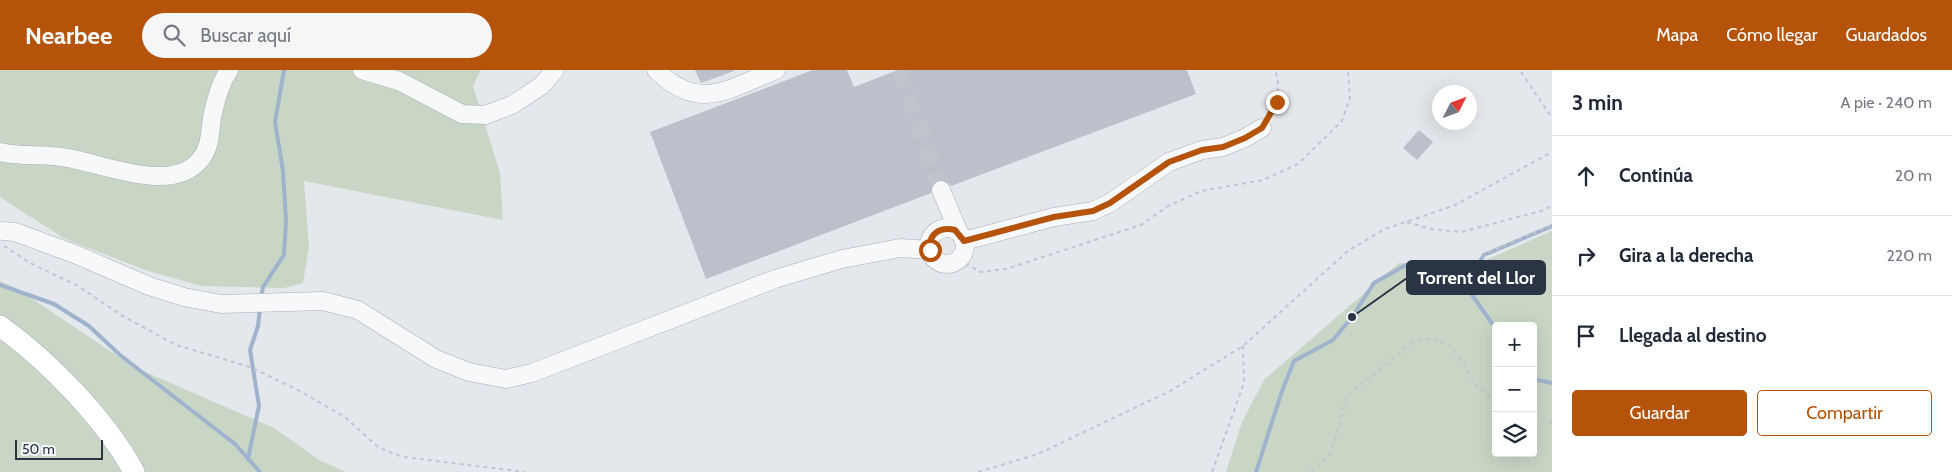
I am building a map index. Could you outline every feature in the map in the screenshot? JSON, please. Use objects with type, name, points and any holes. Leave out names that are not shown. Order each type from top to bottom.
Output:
[{"type":"main road","points":[[0,326],[70,388],[101,424],[134,472]]},
{"type":"main road","points":[[0,335],[65,393],[96,429],[126,472]]},
{"type":"lane","points":[[0,152],[62,157],[124,172],[178,175],[199,161],[209,144],[213,114],[224,77],[229,70]]},
{"type":"lane","points":[[362,70],[398,81],[462,114],[485,115],[512,105],[541,86],[555,70]]},
{"type":"lane","points":[[656,70],[680,90],[694,94],[711,95],[776,70]]},
{"type":"lane","points":[[942,190],[962,237],[964,252],[958,260],[952,263],[941,263],[936,260],[930,250],[930,239],[938,230],[949,228],[962,237],[1054,217],[1093,211],[1110,203],[1169,162],[1202,150],[1223,147],[1245,138],[1262,128]]},
{"type":"lane","points":[[1,233],[15,232],[77,255],[149,286],[184,297],[221,304],[323,301],[358,310],[436,359],[469,372],[506,379],[532,373],[775,279],[852,257],[900,248],[930,250]]},
{"type":"path","points":[[1262,128],[1277,102],[1277,76],[1275,70]]},
{"type":"path","points":[[958,260],[981,272],[1006,269],[1141,225],[1168,206],[1201,191],[1263,180],[1298,164],[1342,122],[1350,98],[1348,70]]},
{"type":"path","points":[[1520,72],[1552,118]]},
{"type":"path","points":[[978,472],[1038,454],[1111,421],[1170,391],[1243,346],[1349,250],[1385,229],[1453,206],[1552,152]]},
{"type":"path","points":[[1407,222],[1430,229],[1461,232],[1541,211],[1552,206]]},
{"type":"path","points":[[1409,267],[1446,291],[1466,284],[1487,254],[1552,226]]},
{"type":"path","points":[[1,233],[30,263],[78,286],[121,315],[176,345],[250,367],[296,389],[345,417],[379,448],[403,457],[525,472]]},
{"type":"path","points":[[1311,472],[1328,455],[1334,444],[1347,396],[1409,345],[1423,339],[1433,339],[1450,346],[1461,359],[1476,385],[1492,398]]},
{"type":"path","points":[[1212,472],[1244,383],[1243,346]]},
{"type":"path","points":[[1537,421],[1552,423]]},
{"type":"green space","points":[[0,70],[481,70],[473,86],[500,173],[503,220],[304,181],[309,247],[303,283],[284,288],[202,286],[148,271],[65,239],[0,197]]},
{"type":"green space","points":[[1552,231],[1552,472],[1226,472],[1242,422],[1264,380],[1399,263],[1470,267]]},
{"type":"green space","points":[[0,281],[19,290],[134,367],[274,428],[319,460],[346,472],[0,472]]},
{"type":"building","points":[[695,70],[734,70],[734,71],[701,83]]},
{"type":"building","points":[[813,70],[847,70],[854,87],[898,70],[1187,70],[1196,94],[951,186],[947,181],[937,180],[932,184],[931,193],[706,279],[650,132]]},
{"type":"building","points":[[1419,130],[1433,142],[1417,160],[1403,148]]},
{"type":"waterway","points":[[261,297],[263,287],[284,255],[286,221],[283,171],[275,122],[284,70]]},
{"type":"waterway","points":[[1256,472],[1282,391],[1294,361],[1333,340],[1352,317],[1374,283],[1406,265],[1444,292],[1465,285],[1484,255],[1552,226]]},
{"type":"waterway","points":[[0,285],[54,304],[89,326],[120,355],[235,444],[260,472]]},
{"type":"waterway","points":[[1465,285],[1492,323]]},
{"type":"waterway","points":[[248,459],[259,406],[250,350],[258,326],[260,309]]},
{"type":"waterway","points":[[1537,380],[1552,383]]},
{"type":"tunnel","points":[[900,70],[941,190]]},
{"type":"place","name":"Torrent del Llor","points":[[1352,317]]},
{"type":"route","points":[[930,250],[930,239],[938,230],[944,228],[955,230],[964,241],[1054,217],[1093,211],[1110,203],[1169,162],[1202,150],[1223,147],[1245,138],[1262,128],[1277,102]]}]
